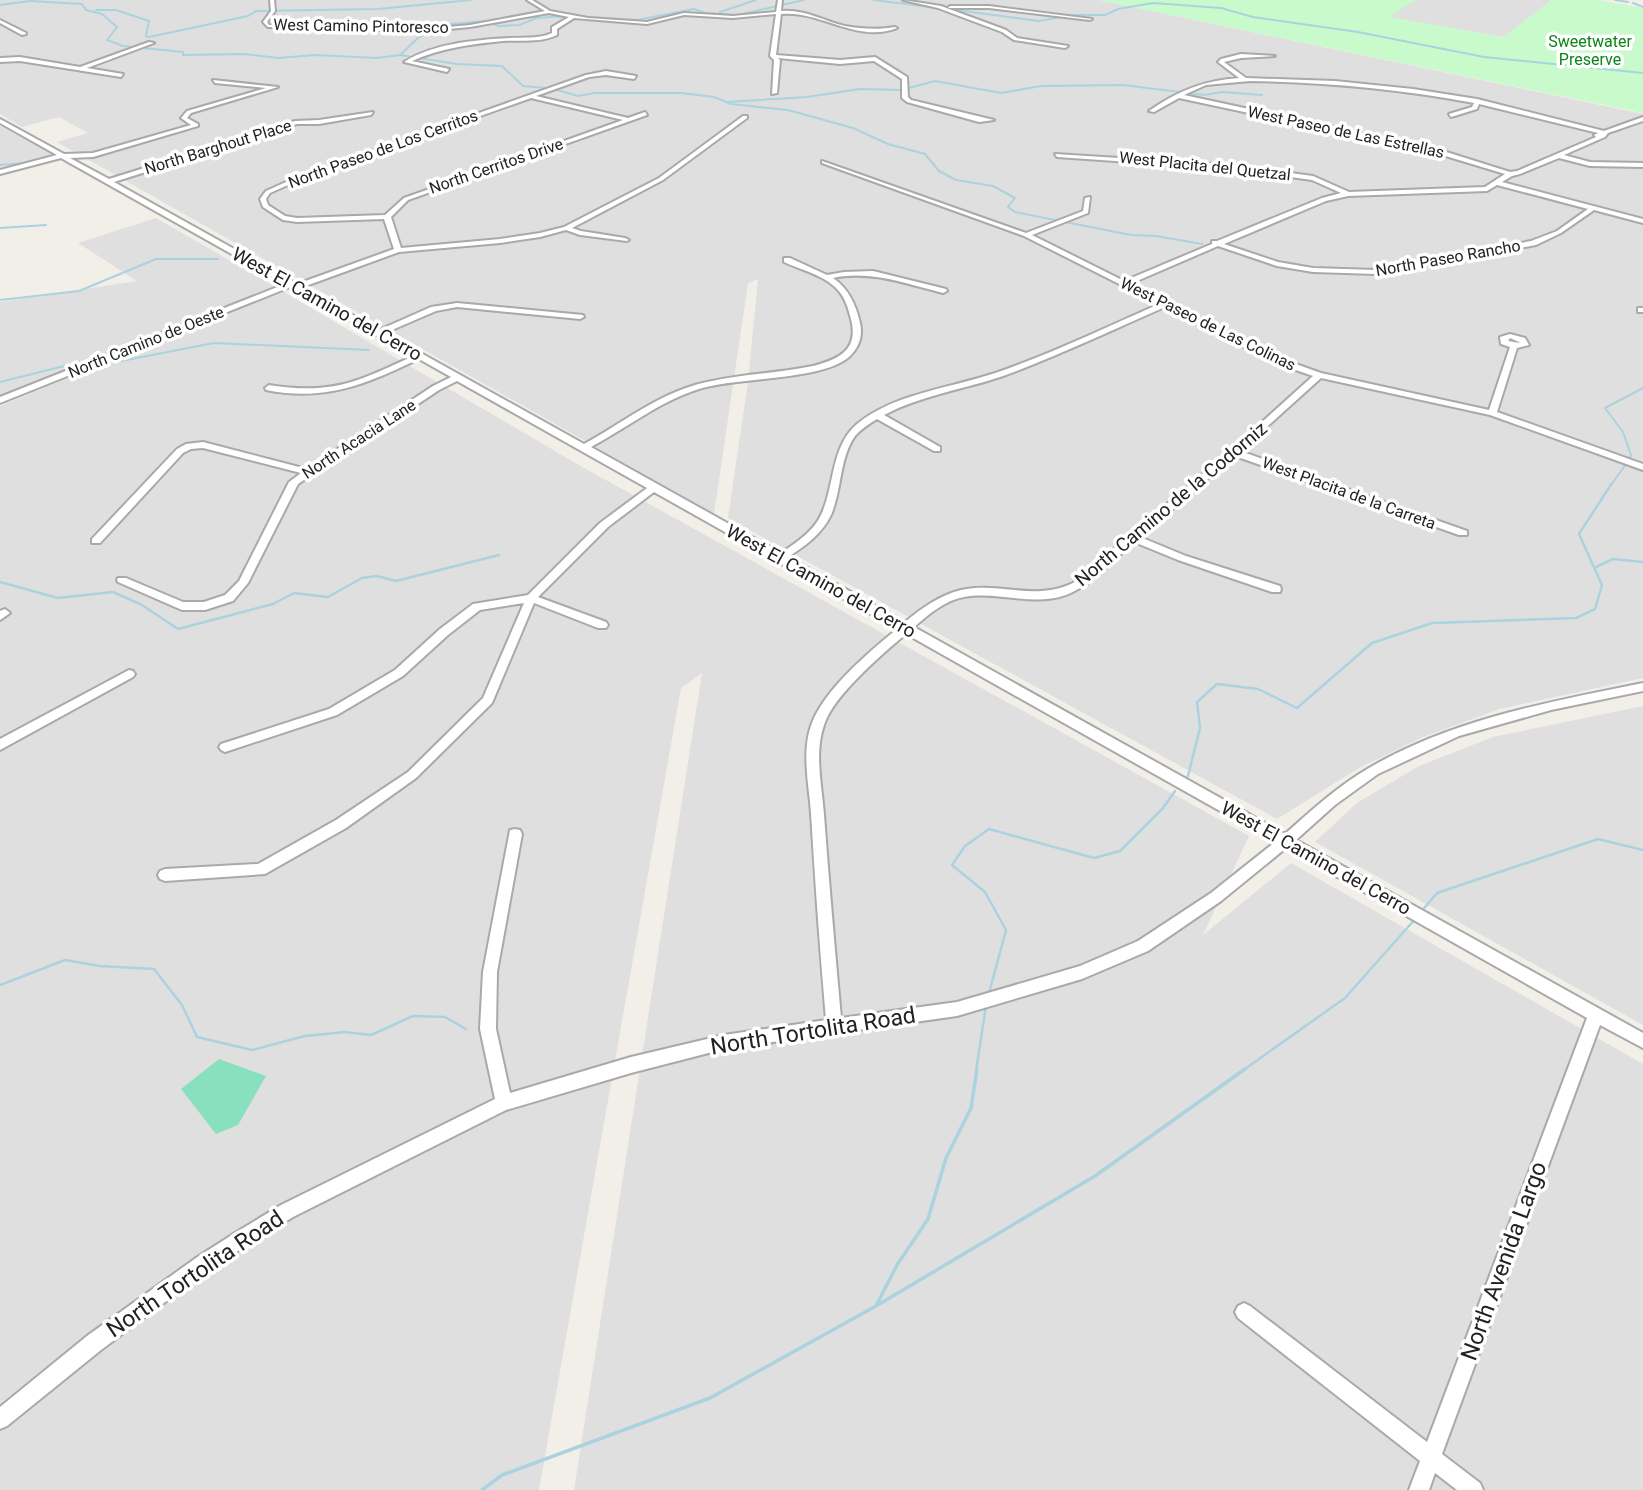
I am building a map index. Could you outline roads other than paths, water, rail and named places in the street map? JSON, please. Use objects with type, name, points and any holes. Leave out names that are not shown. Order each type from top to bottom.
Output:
[{"type":"street","name":"West Camino Pintoresco","points":[[272,0],[273,12],[265,22],[268,26],[427,30],[470,26],[549,12],[572,17],[647,23],[692,14],[733,17],[778,15],[786,12]]},
{"type":"street","points":[[529,0],[549,12]]},
{"type":"street","points":[[774,93],[780,0]]},
{"type":"street","points":[[777,57],[788,0]]},
{"type":"street","points":[[905,0],[939,7],[1004,31],[1016,39],[1049,44]]},
{"type":"street","points":[[994,0],[995,8]]},
{"type":"street","points":[[939,7],[995,8],[1090,19]]},
{"type":"street","points":[[786,12],[807,13],[844,27],[881,31],[895,28]]},
{"type":"street","points":[[447,70],[407,62],[470,44],[547,38],[555,34],[554,28],[572,17]]},
{"type":"street","points":[[0,22],[24,34]]},
{"type":"street","points":[[78,69],[151,43]]},
{"type":"street","points":[[1244,79],[1225,68],[1221,62],[1241,56],[1272,57]]},
{"type":"street","points":[[777,57],[841,62],[875,59],[905,78],[905,98],[965,115]]},
{"type":"street","points":[[0,60],[20,60],[121,75]]},
{"type":"street","name":"North Paseo de Los Cerritos","points":[[387,217],[297,220],[283,218],[265,206],[263,200],[268,192],[297,179],[588,76],[606,73],[634,77]]},
{"type":"street","points":[[1152,111],[1204,85],[1244,79],[1361,84],[1477,101],[1604,133]]},
{"type":"street","points":[[0,172],[62,156],[93,155],[195,125],[184,118],[189,112],[275,87],[215,81]]},
{"type":"street","points":[[529,96],[555,105],[598,109],[629,120]]},
{"type":"street","name":"West Paseo de Las Estrellas","points":[[1180,96],[1440,152],[1510,174]]},
{"type":"street","points":[[1451,115],[1475,108],[1477,101]]},
{"type":"street","name":"North Barghout Place","points":[[108,182],[297,122],[319,122],[371,113]]},
{"type":"street","name":"North Cerritos Drive","points":[[387,217],[399,204],[422,192],[645,114]]},
{"type":"street","name":"North Camino de Oeste","points":[[0,400],[294,286],[398,250],[540,236],[566,228],[661,179],[745,117]]},
{"type":"street","points":[[1123,284],[1324,199],[1346,193],[1487,189],[1510,174],[1518,173],[1552,154],[1643,119]]},
{"type":"street","name":"West El Camino del Cerro","points":[[0,121],[1643,1041]]},
{"type":"street","points":[[0,132],[13,129]]},
{"type":"street","points":[[1552,154],[1590,164],[1643,165]]},
{"type":"street","name":"West Placita del Quetzal","points":[[1057,155],[1230,166],[1313,178],[1346,193]]},
{"type":"street","name":"West Paseo de Las Colinas","points":[[824,162],[1026,235],[1276,360],[1319,375],[1492,413],[1643,467]]},
{"type":"street","points":[[1496,183],[1643,221]]},
{"type":"street","points":[[1026,235],[1086,212],[1088,198]]},
{"type":"street","name":"North Paseo Rancho","points":[[1215,243],[1277,264],[1313,270],[1376,272],[1532,243],[1559,232],[1592,209]]},
{"type":"street","points":[[387,217],[398,250]]},
{"type":"street","name":"North Camino de Oeste","points":[[566,228],[580,233],[625,240]]},
{"type":"street","points":[[583,448],[694,388],[816,367],[843,357],[856,344],[858,335],[850,299],[829,277],[787,260]]},
{"type":"street","points":[[829,277],[857,271],[874,272],[943,291]]},
{"type":"street","points":[[378,333],[434,309],[457,305],[579,317]]},
{"type":"street","points":[[780,558],[817,530],[827,514],[850,436],[865,421],[897,406],[1016,368],[1164,305]]},
{"type":"street","points":[[1492,413],[1514,346]]},
{"type":"street","points":[[270,388],[303,394],[345,389],[419,356]]},
{"type":"street","name":"North Camino de la Codorniz","points":[[834,1026],[816,798],[817,726],[828,703],[928,611],[958,594],[996,592],[1050,597],[1070,590],[1234,452],[1319,375]]},
{"type":"street","name":"North Acacia Lane","points":[[122,580],[182,606],[205,606],[229,598],[243,583],[294,482],[436,388],[458,377]]},
{"type":"street","points":[[878,415],[937,449]]},
{"type":"street","points":[[96,541],[173,457],[189,446],[203,445],[308,472]]},
{"type":"street","name":"West Placita de la Carreta","points":[[1234,452],[1463,533]]},
{"type":"street","points":[[165,875],[260,870],[341,824],[412,775],[488,700],[531,598],[604,525],[654,487]]},
{"type":"street","points":[[1133,538],[1182,558],[1276,589]]},
{"type":"street","points":[[225,747],[333,712],[399,673],[444,632],[477,607],[531,598],[602,625]]},
{"type":"street","points":[[0,745],[129,674]]},
{"type":"street","name":"North Tortolita Road","points":[[0,1419],[94,1343],[202,1264],[287,1211],[504,1103],[631,1065],[724,1042],[957,1009],[1082,972],[1143,946],[1216,897],[1286,841],[1330,801],[1374,771],[1456,732],[1551,706],[1643,687]]},
{"type":"street","points":[[504,1103],[488,1030],[490,972],[515,834]]},
{"type":"street","name":"North Avenida Largo","points":[[1419,1490],[1595,1014]]},
{"type":"street","points":[[1244,1312],[1473,1490]]},
{"type":"waterway","points":[[96,10],[116,10],[149,21],[146,36],[149,37],[248,16],[256,11],[378,9],[471,0]]},
{"type":"waterway","points":[[720,12],[756,0]]},
{"type":"waterway","points":[[573,16],[637,20],[694,9],[705,13],[738,15],[804,0]]},
{"type":"waterway","points":[[874,0],[938,8]]},
{"type":"waterway","points":[[1615,0],[1628,2]]},
{"type":"waterway","points":[[0,5],[30,1],[82,4],[86,10],[102,14],[117,27],[107,40],[123,46],[183,52],[183,55],[244,54],[278,58],[315,55],[377,58],[400,55]]},
{"type":"waterway","points":[[948,9],[1039,21],[1072,15],[1105,15],[1118,9],[1153,3],[1221,8],[1253,17],[1358,32],[1484,57],[1643,73]]},
{"type":"waterway","points":[[1633,3],[1643,7]]},
{"type":"waterway","points":[[400,55],[418,38],[440,25],[485,21],[499,26],[519,25],[537,18],[566,16]]},
{"type":"waterway","points":[[400,55],[457,64],[502,66],[523,86],[546,88]]},
{"type":"waterway","points":[[727,102],[807,97],[860,89],[901,90],[935,81],[1001,93],[1041,86],[1123,85],[1204,95],[1222,92],[1262,95]]},
{"type":"waterway","points":[[554,89],[578,96],[595,93],[681,93],[714,97],[731,104],[788,110],[853,128],[888,144],[925,154],[939,171],[956,180],[993,186],[1015,198],[1008,207],[1015,212],[1131,235],[1156,236],[1202,244]]},
{"type":"waterway","points":[[0,165],[27,163]]},
{"type":"waterway","points":[[0,228],[46,225]]},
{"type":"waterway","points":[[0,300],[79,291],[156,259],[218,259]]},
{"type":"waterway","points":[[101,362],[116,362],[214,343],[369,350]]},
{"type":"waterway","points":[[0,382],[80,362],[91,362]]},
{"type":"waterway","points":[[1629,459],[1631,455],[1623,432],[1605,408],[1643,388]]},
{"type":"waterway","points":[[1611,485],[1626,464]]},
{"type":"waterway","points":[[1188,776],[1200,728],[1197,702],[1217,684],[1258,689],[1297,708],[1372,643],[1432,623],[1576,618],[1595,609],[1602,585],[1579,534],[1612,483]]},
{"type":"waterway","points":[[0,582],[58,598],[113,592],[142,605],[178,629],[273,604],[294,593],[328,597],[362,578],[377,576],[396,581],[499,555]]},
{"type":"waterway","points":[[1596,567],[1613,559],[1643,562]]},
{"type":"waterway","points":[[989,993],[1006,930],[985,892],[952,865],[965,846],[989,829],[1094,858],[1120,851],[1163,808],[1175,791]]},
{"type":"waterway","points":[[1420,913],[1437,893],[1598,839],[1643,850]]},
{"type":"waterway","points":[[1242,1071],[1345,998],[1416,918]]},
{"type":"waterway","points":[[0,985],[65,960],[100,966],[154,969],[182,1005],[197,1037],[252,1050],[305,1036],[345,1032],[371,1035],[413,1016],[445,1017],[466,1029]]},
{"type":"waterway","points":[[976,1071],[986,1006]]},
{"type":"waterway","points":[[877,1304],[897,1265],[928,1219],[946,1158],[971,1108],[977,1069]]},
{"type":"waterway","points":[[482,1490],[502,1475],[710,1398],[876,1306],[1095,1176],[1245,1069]]},
{"type":"park label","name":"Sweetwater Preserve","points":[[1590,50]]}]
